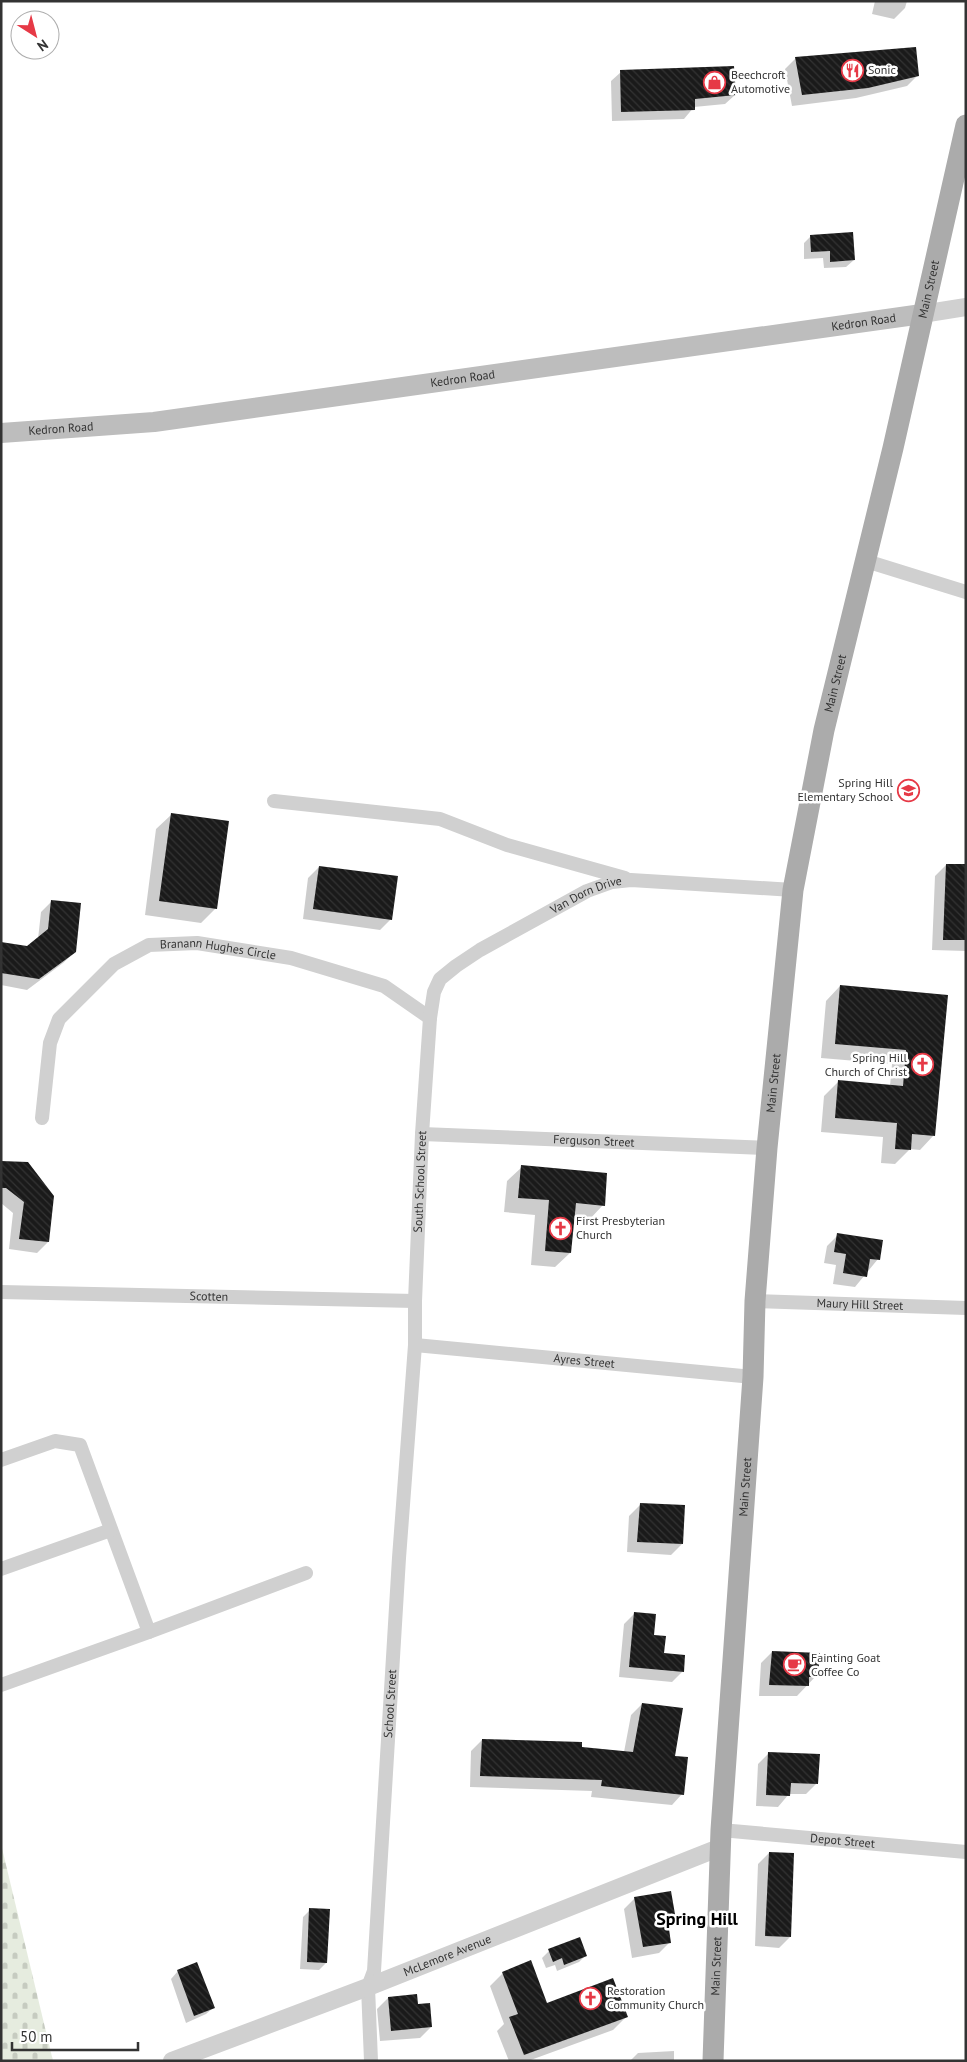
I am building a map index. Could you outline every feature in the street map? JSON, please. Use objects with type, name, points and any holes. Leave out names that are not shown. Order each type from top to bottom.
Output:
[{"type":"main road","name":"Main Street","points":[[713,2061],[721,1839],[753,1377],[755,1301],[767,1148],[793,890],[824,730],[893,448],[966,125]]},
{"type":"main road","name":"Kedron Road","points":[[1,433],[154,422],[922,314]]},
{"type":"street","points":[[922,314],[966,307]]},
{"type":"street","points":[[866,561],[966,592]]},
{"type":"street","points":[[274,801],[440,819],[507,844],[599,869],[631,880]]},
{"type":"street","name":"Van Dorn Drive","points":[[430,1018],[434,992],[440,980],[456,966],[480,950],[587,891],[612,882],[631,880],[793,890]]},
{"type":"street","name":"Branann Hughes Circle","points":[[42,1118],[50,1043],[59,1019],[114,964],[149,945],[197,943],[291,958],[384,986],[430,1018]]},
{"type":"street","name":"South School Street","points":[[415,1345],[422,1134],[430,1018]]},
{"type":"street","name":"Ferguson Street","points":[[422,1134],[767,1148]]},
{"type":"street","name":"Scotten","points":[[1,1292],[415,1301]]},
{"type":"street","name":"Maury Hill Street","points":[[755,1301],[966,1308]]},
{"type":"street","name":"Ayres Street","points":[[415,1345],[753,1377]]},
{"type":"street","name":"School Street","points":[[371,2061],[368,1986],[374,1971],[399,1558],[415,1345]]},
{"type":"street","points":[[1,1460],[55,1440],[80,1445],[149,1632]]},
{"type":"street","points":[[1,1569],[111,1530]]},
{"type":"street","points":[[1,1685],[306,1573]]},
{"type":"street","name":"McLemore Avenue","points":[[172,2061],[368,1986],[721,1839]]},
{"type":"street","name":"Depot Street","points":[[721,1839],[966,1852]]},
{"type":"green space","points":[[1,1844],[53,2061],[1,2061]]},
{"type":"building","name":"Sonic","points":[[916,47],[919,76],[868,88],[802,95],[795,57]]},
{"type":"building","points":[[734,66],[736,95],[695,99],[695,110],[621,112],[620,70]]},
{"type":"building","points":[[853,232],[855,260],[830,262],[830,251],[811,252],[810,235]]},
{"type":"building","points":[[171,813],[229,821],[217,909],[159,901]]},
{"type":"building","points":[[946,864],[966,864],[966,940],[943,940]]},
{"type":"building","points":[[319,866],[398,876],[392,920],[313,909]]},
{"type":"building","points":[[51,900],[81,903],[76,952],[39,979],[1,973],[1,942],[27,946],[48,929]]},
{"type":"building","name":"Spring Hill Church of Christ","points":[[840,985],[948,995],[935,1136],[912,1134],[911,1150],[895,1149],[897,1123],[835,1118],[838,1080],[903,1086],[906,1050],[835,1044]]},
{"type":"building","points":[[1,1161],[28,1162],[54,1196],[49,1242],[19,1239],[24,1202],[6,1188],[1,1188]]},
{"type":"building","name":"First Presbyterian Church","points":[[521,1165],[607,1173],[605,1206],[576,1203],[571,1253],[545,1251],[549,1200],[518,1198]]},
{"type":"building","points":[[837,1233],[883,1240],[880,1260],[870,1259],[867,1277],[843,1273],[846,1254],[834,1252]]},
{"type":"building","points":[[640,1503],[685,1505],[683,1544],[637,1542]]},
{"type":"building","points":[[634,1612],[656,1614],[654,1635],[666,1636],[664,1653],[685,1655],[684,1672],[629,1667]]},
{"type":"building","name":"Fainting Goat Coffee Co","points":[[772,1651],[820,1653],[818,1677],[809,1677],[809,1686],[769,1685]]},
{"type":"building","points":[[642,1703],[683,1708],[675,1756],[688,1757],[684,1795],[601,1786],[602,1780],[480,1776],[482,1739],[582,1742],[582,1747],[633,1752]]},
{"type":"building","points":[[768,1752],[820,1754],[818,1784],[791,1783],[790,1796],[766,1795]]},
{"type":"building","points":[[769,1852],[794,1853],[791,1937],[765,1936]]},
{"type":"building","points":[[671,1891],[676,1920],[668,1922],[671,1943],[643,1947],[634,1897]]},
{"type":"building","points":[[309,1908],[330,1909],[327,1963],[307,1962]]},
{"type":"building","points":[[580,1937],[587,1956],[564,1965],[562,1958],[553,1962],[548,1949]]},
{"type":"building","name":"Restoration Community Church","points":[[531,1960],[547,2003],[613,1978],[628,2017],[524,2055],[509,2017],[518,2014],[502,1972]]},
{"type":"building","points":[[197,1962],[215,2008],[194,2016],[177,1970]]},
{"type":"building","points":[[417,1994],[418,2004],[430,2003],[432,2027],[391,2031],[388,1997]]},
{"type":"place","name":"Sonic","points":[[852,70]]},
{"type":"place","name":"Beechcroft Automotive","points":[[715,82]]},
{"type":"place","name":"Spring Hill Elementary School","points":[[909,790]]},
{"type":"place","name":"Spring Hill Church of Christ","points":[[923,1065]]},
{"type":"place","name":"First Presbyterian Church","points":[[560,1228]]},
{"type":"place","name":"Fainting Goat Coffee Co","points":[[795,1665]]},
{"type":"place","name":"Restoration Community Church","points":[[591,1998]]},
{"type":"district","name":"Spring Hill","points":[[697,1919]]}]
